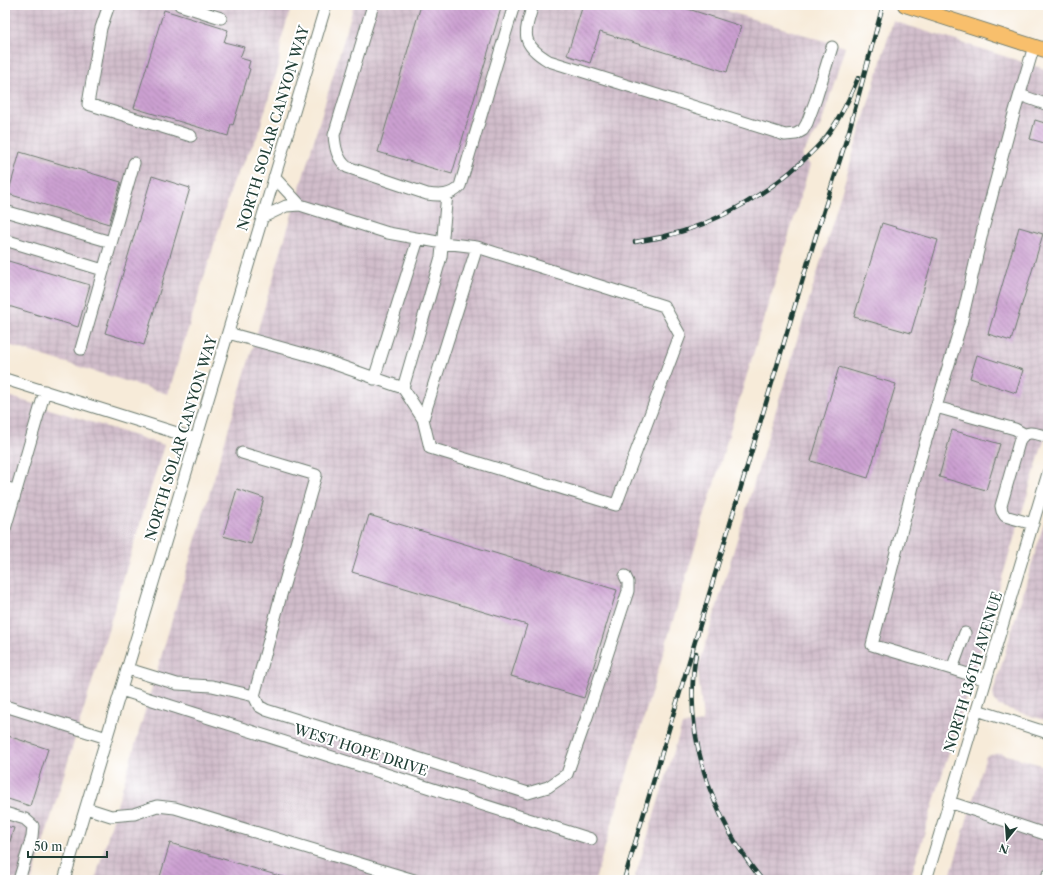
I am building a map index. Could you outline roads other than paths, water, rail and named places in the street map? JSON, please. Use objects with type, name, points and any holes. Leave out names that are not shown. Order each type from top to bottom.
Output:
[{"type":"main road","points":[[905,5],[1048,51]]},
{"type":"street","points":[[109,5],[101,28],[88,104],[191,136]]},
{"type":"street","points":[[180,5],[221,18]]},
{"type":"street","name":"NORTH SOLAR CANYON WAY","points":[[64,880],[326,5]]},
{"type":"street","points":[[373,5],[334,135],[335,146],[339,158],[347,168],[427,194],[438,195],[455,191],[460,186],[514,5]]},
{"type":"street","points":[[533,5],[526,27],[526,37],[530,46],[538,54],[549,61],[785,135],[796,134],[803,130],[807,123],[832,48]]},
{"type":"street","points":[[986,680],[872,645],[918,467],[961,324],[983,229],[1009,131],[1034,46]]},
{"type":"street","points":[[1020,96],[1048,105]]},
{"type":"street","points":[[80,349],[134,164]]},
{"type":"street","points":[[274,177],[300,205]]},
{"type":"street","points":[[402,388],[442,257],[447,194]]},
{"type":"street","points":[[228,333],[315,357],[402,388],[423,419],[430,448],[616,505],[680,335],[664,306],[477,247],[443,243],[388,233],[300,205],[286,206],[263,217]]},
{"type":"street","points":[[5,211],[111,242]]},
{"type":"street","points":[[374,379],[418,239]]},
{"type":"street","points":[[5,240],[103,270]]},
{"type":"street","points":[[423,419],[477,247]]},
{"type":"street","points":[[5,379],[196,439]]},
{"type":"street","points":[[5,529],[45,391]]},
{"type":"street","points":[[936,407],[1015,429],[1024,434]]},
{"type":"street","points":[[1033,524],[1005,516],[1001,506],[1020,439],[1028,432],[1048,438]]},
{"type":"street","points":[[242,453],[316,476],[281,595],[254,696]]},
{"type":"street","name":"NORTH 136TH AVENUE","points":[[926,880],[1033,524],[1045,494],[1048,473]]},
{"type":"street","points":[[5,487],[16,491]]},
{"type":"street","points":[[128,669],[177,684],[212,686],[254,696],[260,706],[266,710],[528,793],[548,787],[566,774],[587,717],[628,591],[628,582],[625,576]]},
{"type":"street","points":[[952,669],[965,633]]},
{"type":"street","name":"WEST HOPE DRIVE","points":[[121,690],[591,839]]},
{"type":"street","points":[[5,706],[107,738]]},
{"type":"street","points":[[977,710],[1048,733]]},
{"type":"street","points":[[949,802],[1048,836]]},
{"type":"street","points":[[86,808],[111,816],[134,814],[157,806],[175,808],[414,880]]},
{"type":"street","points":[[5,813],[25,819],[33,826],[32,837],[20,880]]},
{"type":"street","points":[[1046,880],[1048,875]]},
{"type":"railway","points":[[624,880],[813,245],[849,131],[883,5]]},
{"type":"railway","points":[[635,242],[662,237],[704,224],[745,203],[783,178],[823,141],[835,124],[850,97],[858,78]]},
{"type":"railway","points":[[696,653],[693,683],[693,714],[697,744],[705,773],[715,802],[728,829],[762,880]]}]
